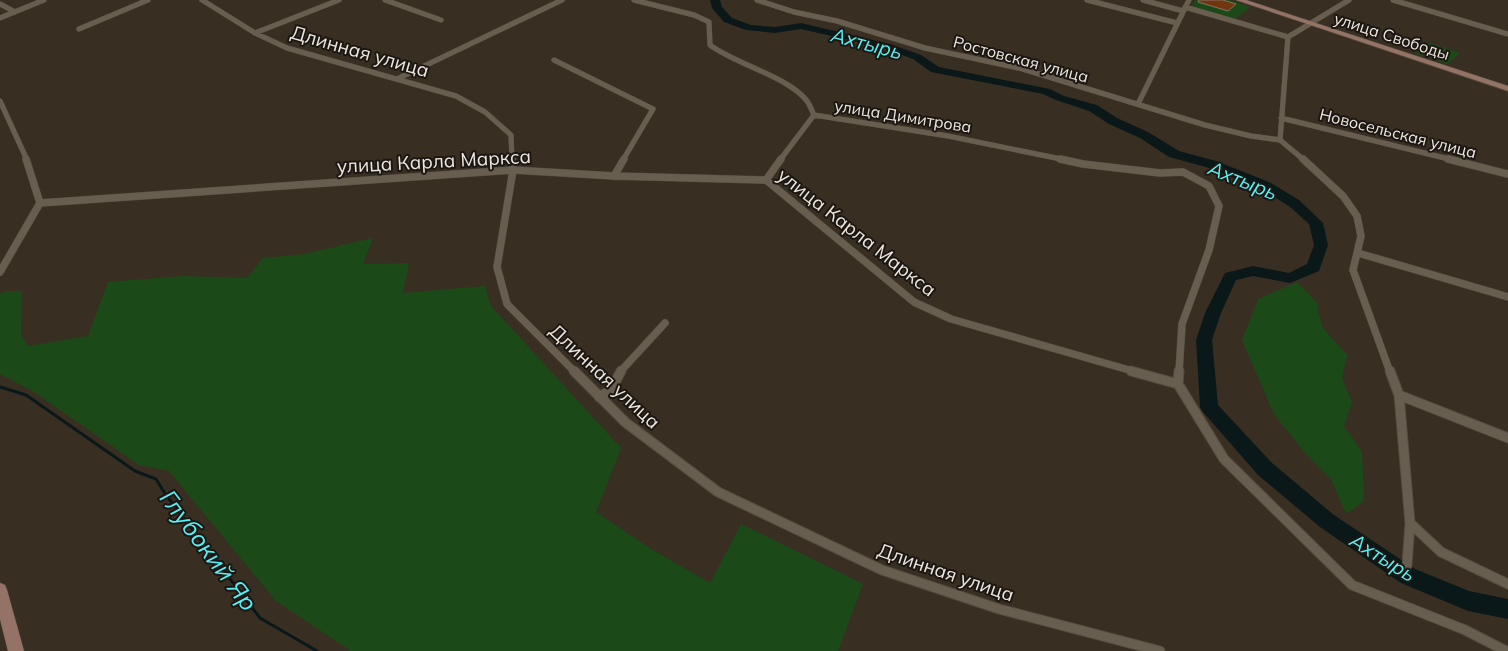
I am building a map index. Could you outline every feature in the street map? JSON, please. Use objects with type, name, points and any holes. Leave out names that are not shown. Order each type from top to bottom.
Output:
[{"type":"street","points":[[0,18],[44,0]]},
{"type":"street","points":[[79,29],[148,0]]},
{"type":"street","name":"Длинная улица","points":[[202,0],[255,34],[287,48],[456,96],[485,112],[511,136],[513,170],[497,267],[507,304],[625,422],[718,492],[882,570],[999,609],[1160,651]]},
{"type":"street","points":[[255,34],[338,0]]},
{"type":"street","points":[[385,0],[441,20]]},
{"type":"street","points":[[397,79],[562,0]]},
{"type":"street","name":"улица Димитрова","points":[[634,0],[694,16],[709,22],[710,45],[722,54],[765,73],[788,86],[806,100],[814,115],[948,136],[1083,164],[1160,173],[1183,172],[1209,186],[1219,206],[1209,250],[1182,324],[1178,384]]},
{"type":"street","name":"Ростовская улица","points":[[756,0],[794,12],[837,21],[926,48],[1023,69],[1205,125],[1251,136],[1280,140]]},
{"type":"street","points":[[1087,0],[1178,23]]},
{"type":"street","points":[[1143,0],[1288,37],[1349,0]]},
{"type":"street","points":[[1138,104],[1189,0]]},
{"type":"street","name":"улица Свободы","points":[[1239,0],[1508,89]]},
{"type":"street","points":[[1393,0],[1508,34]]},
{"type":"street","points":[[0,4],[15,12]]},
{"type":"street","points":[[1288,37],[1280,118],[1280,140],[1342,195],[1358,217],[1360,234],[1358,254],[1353,270],[1399,395],[1410,522],[1407,565]]},
{"type":"street","points":[[554,60],[653,109],[614,176]]},
{"type":"street","points":[[0,101],[23,149],[40,203],[0,272]]},
{"type":"street","points":[[766,180],[814,115]]},
{"type":"street","name":"Новосельская улица","points":[[1280,118],[1508,174]]},
{"type":"street","name":"улица Карла Маркса","points":[[40,203],[513,170],[614,176],[766,180],[914,302],[960,322],[1178,384]]},
{"type":"street","points":[[1358,254],[1508,297]]},
{"type":"street","points":[[599,396],[611,390],[622,369],[665,323]]},
{"type":"street","points":[[1178,384],[1224,458],[1352,585],[1465,630],[1506,651]]},
{"type":"street","points":[[1399,395],[1508,438]]},
{"type":"street","points":[[1410,522],[1441,552],[1508,584]]},
{"type":"street","points":[[0,590],[16,651]]},
{"type":"green space","points":[[1195,0],[1230,0],[1250,7],[1235,19],[1191,7]]},
{"type":"green space","points":[[1429,43],[1460,53],[1447,64],[1415,53]]},
{"type":"green space","points":[[373,238],[363,264],[409,263],[403,293],[485,286],[491,306],[621,448],[596,512],[651,549],[710,583],[741,524],[863,584],[838,651],[351,651],[276,601],[169,471],[139,465],[34,392],[0,374],[0,294],[5,291],[22,291],[21,335],[28,346],[88,336],[108,282],[183,276],[247,278],[263,258],[304,254]]},
{"type":"green space","points":[[1297,282],[1319,305],[1317,308],[1323,328],[1347,355],[1342,378],[1352,402],[1344,426],[1362,452],[1364,501],[1346,514],[1331,479],[1306,454],[1274,414],[1242,340],[1258,299]]},
{"type":"building","points":[[1199,0],[1223,0],[1236,4],[1228,11],[1198,2]]},
{"type":"waterway","name":"Ахтырь","points":[[715,0],[717,8],[728,20],[750,28],[775,30],[801,26],[886,46],[917,57],[935,70],[1046,91],[1060,98],[1093,108],[1113,121],[1144,135],[1174,154],[1211,164],[1264,185],[1294,203],[1316,223],[1321,245],[1314,267],[1290,278],[1253,271],[1230,277],[1213,313],[1204,340],[1209,407],[1265,469],[1327,521],[1408,576],[1468,601],[1508,609]]},
{"type":"waterway","name":"Глубокий Яр","points":[[0,387],[26,395],[135,471],[156,479],[166,495],[260,618],[317,651]]}]
